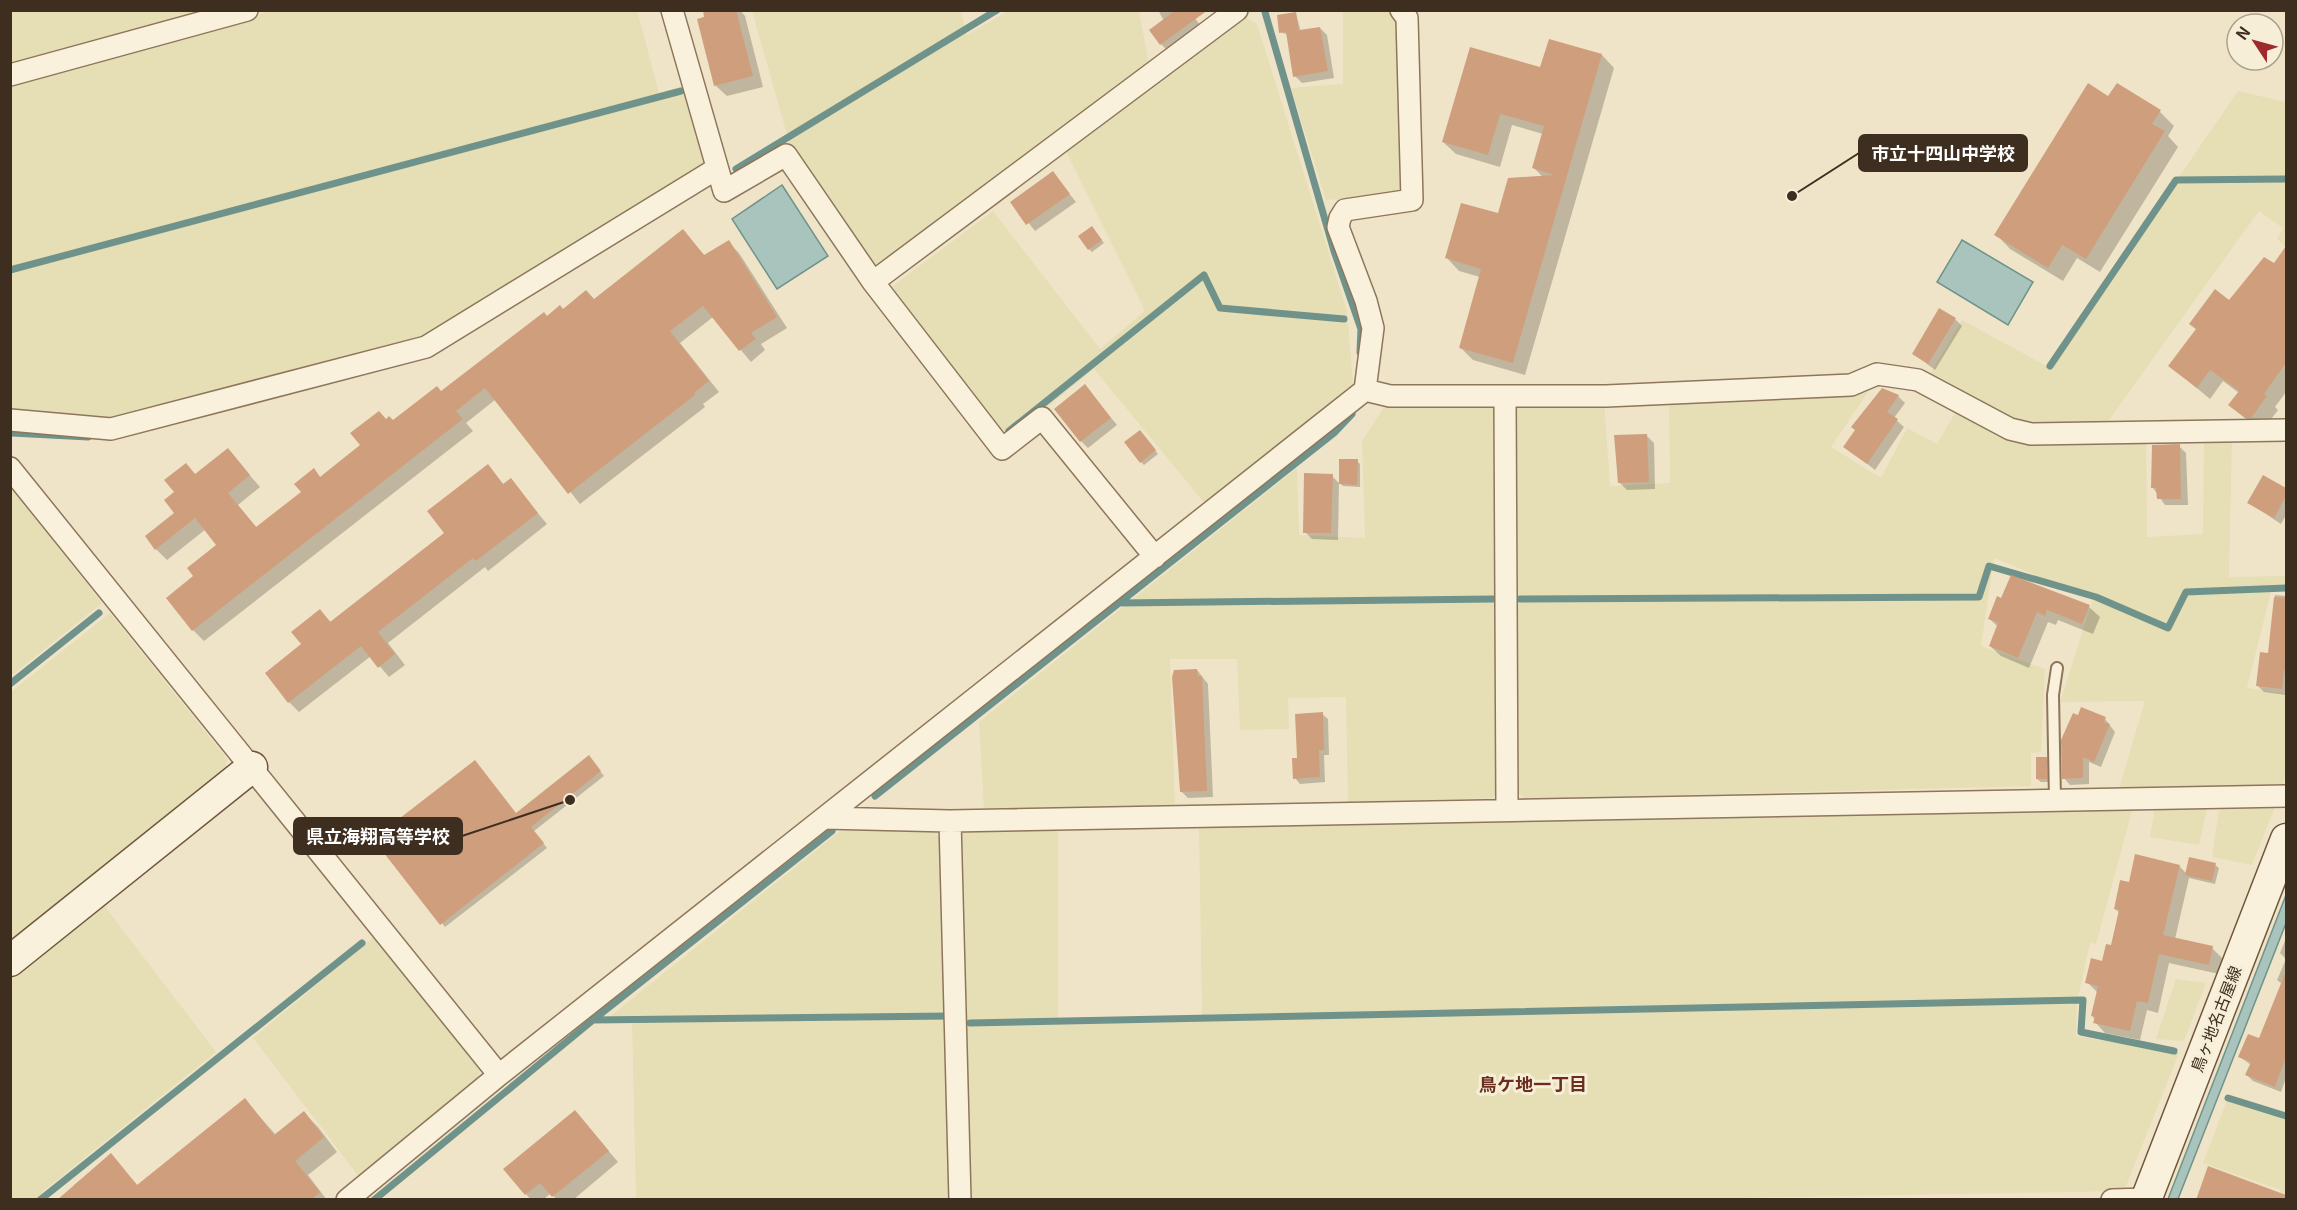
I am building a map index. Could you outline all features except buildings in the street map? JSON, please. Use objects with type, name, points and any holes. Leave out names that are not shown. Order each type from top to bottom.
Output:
[{"type":"main road","points":[[10,961],[252,767]]},
{"type":"main road","name":"鳥ヶ地名古屋線","points":[[2146,1199],[2282,870],[2286,839]]},
{"type":"street","points":[[10,75],[247,10]]},
{"type":"street","points":[[672,10],[724,191],[786,155],[873,282],[1002,449],[1042,418],[1155,557]]},
{"type":"street","points":[[347,1200],[499,1075],[1365,390],[1373,328],[1366,301],[1338,227],[1345,210],[1412,200],[1407,18],[1401,10]]},
{"type":"street","points":[[873,282],[1235,12]]},
{"type":"street","points":[[10,420],[111,429],[426,347],[716,169]]},
{"type":"street","points":[[1365,390],[1390,396],[1606,396],[1851,385],[1877,374],[1918,380],[2010,429],[2031,434],[2286,430]]},
{"type":"street","points":[[1505,396],[1507,808]]},
{"type":"street","points":[[10,468],[499,1075]]},
{"type":"street","points":[[824,818],[950,821],[1507,808],[2286,796]]},
{"type":"street","points":[[950,821],[960,1200]]},
{"type":"street","points":[[2112,1200],[2146,1199]]},
{"type":"lane","points":[[2055,800],[2053,695],[2057,668]]},
{"type":"shaded area","points":[[11,10],[200,10],[200,11],[11,63]]},
{"type":"shaded area","points":[[637,10],[659,93],[686,86],[705,165],[424,338],[112,419],[11,410],[11,81],[270,11]]},
{"type":"shaded area","points":[[752,11],[961,11],[967,35],[1008,11],[1139,11],[1149,65],[873,270],[790,145]]},
{"type":"shaded area","points":[[1343,11],[1389,11],[1401,22],[1404,193],[1326,200],[1291,88],[1343,84]]},
{"type":"shaded area","points":[[1244,16],[1257,24],[1347,311],[1353,383],[1206,505],[1094,369],[1014,434],[998,429],[886,291],[993,211],[1100,349],[1145,311],[1065,149]]},
{"type":"shaded area","points":[[2238,91],[2286,102],[2286,247],[2277,239],[2283,228],[2259,211],[2104,427],[2038,426],[2014,421],[1930,374],[1962,320],[2048,367]]},
{"type":"shaded area","points":[[1868,392],[1831,447],[1881,478],[1907,428],[1937,444],[1955,413],[2007,437],[2146,440],[2147,537],[2203,534],[2204,439],[2232,438],[2229,577],[2286,576],[2286,591],[2271,592],[2247,688],[2286,694],[2286,775],[2282,785],[2119,789],[2145,701],[2060,702],[2093,599],[1994,558],[1981,646],[2045,669],[2041,752],[2031,753],[2031,786],[1526,799],[1517,792],[1511,413],[1516,405],[1604,402],[1610,486],[1670,483],[1669,399],[1848,396]]},
{"type":"shaded area","points":[[1487,403],[1500,411],[1499,788],[1493,798],[1348,802],[1346,697],[1288,698],[1289,729],[1240,730],[1237,659],[1170,659],[1175,807],[984,808],[979,722],[1297,468],[1299,535],[1365,538],[1362,441],[1386,404]]},
{"type":"shaded area","points":[[11,488],[102,603],[10,676]]},
{"type":"shaded area","points":[[110,613],[227,759],[225,770],[11,941],[11,692]]},
{"type":"shaded area","points":[[2276,805],[2252,865],[2212,857],[2219,811],[2226,806]]},
{"type":"shaded area","points":[[2133,807],[2096,944],[2090,943],[2077,1002],[2076,1036],[2179,1053],[2124,1191],[1624,1200],[969,1199],[960,830],[1058,828],[1058,1018],[1202,1016],[1199,824]]},
{"type":"shaded area","points":[[2202,807],[2207,809],[2199,845],[2150,837],[2155,808]]},
{"type":"shaded area","points":[[933,829],[946,845],[951,1199],[636,1199],[632,1021],[607,1019],[840,831]]},
{"type":"shaded area","points":[[103,904],[216,1052],[42,1192],[47,1199],[11,1200],[11,979]]},
{"type":"shaded area","points":[[375,936],[480,1071],[475,1086],[360,1178],[253,1038]]},
{"type":"shaded area","points":[[2176,979],[2206,983],[2184,1041],[2156,1039]]},
{"type":"shaded area","points":[[2227,1100],[2286,1118],[2286,1199],[2278,1199],[2281,1190],[2203,1163]]},
{"type":"water","points":[[782,185],[828,256],[777,289],[732,219]]},
{"type":"water","points":[[1962,240],[2033,282],[2008,325],[1937,282]]},
{"type":"water","points":[[2286,895],[2286,923],[2178,1199],[2168,1199]]},
{"type":"waterway","points":[[736,169],[997,10]]},
{"type":"waterway","points":[[1265,12],[1334,251],[1361,329],[1360,352]]},
{"type":"waterway","points":[[10,270],[681,91]]},
{"type":"waterway","points":[[2050,366],[2176,180],[2286,179]]},
{"type":"waterway","points":[[1009,431],[1204,275],[1220,308],[1344,319]]},
{"type":"waterway","points":[[875,796],[1334,433],[1352,414]]},
{"type":"waterway","points":[[12,433],[88,437]]},
{"type":"waterway","points":[[1520,599],[1979,597],[1989,566],[2096,597],[2168,628],[2186,592],[2286,588]]},
{"type":"waterway","points":[[1119,603],[1493,599]]},
{"type":"waterway","points":[[10,684],[99,613]]},
{"type":"waterway","points":[[374,1200],[593,1020],[832,831]]},
{"type":"waterway","points":[[40,1200],[362,943]]},
{"type":"waterway","points":[[970,1023],[2083,1000],[2081,1032],[2174,1051]]},
{"type":"waterway","points":[[593,1020],[950,1016]]},
{"type":"waterway","points":[[2228,1098],[2286,1116]]},
{"type":"place","name":"市立十四山中学校","points":[[1792,196]]},
{"type":"place","name":"県立海翔高等学校","points":[[570,800]]},
{"type":"district","name":"鳥ケ地一丁目","points":[[1533,1085]]}]
